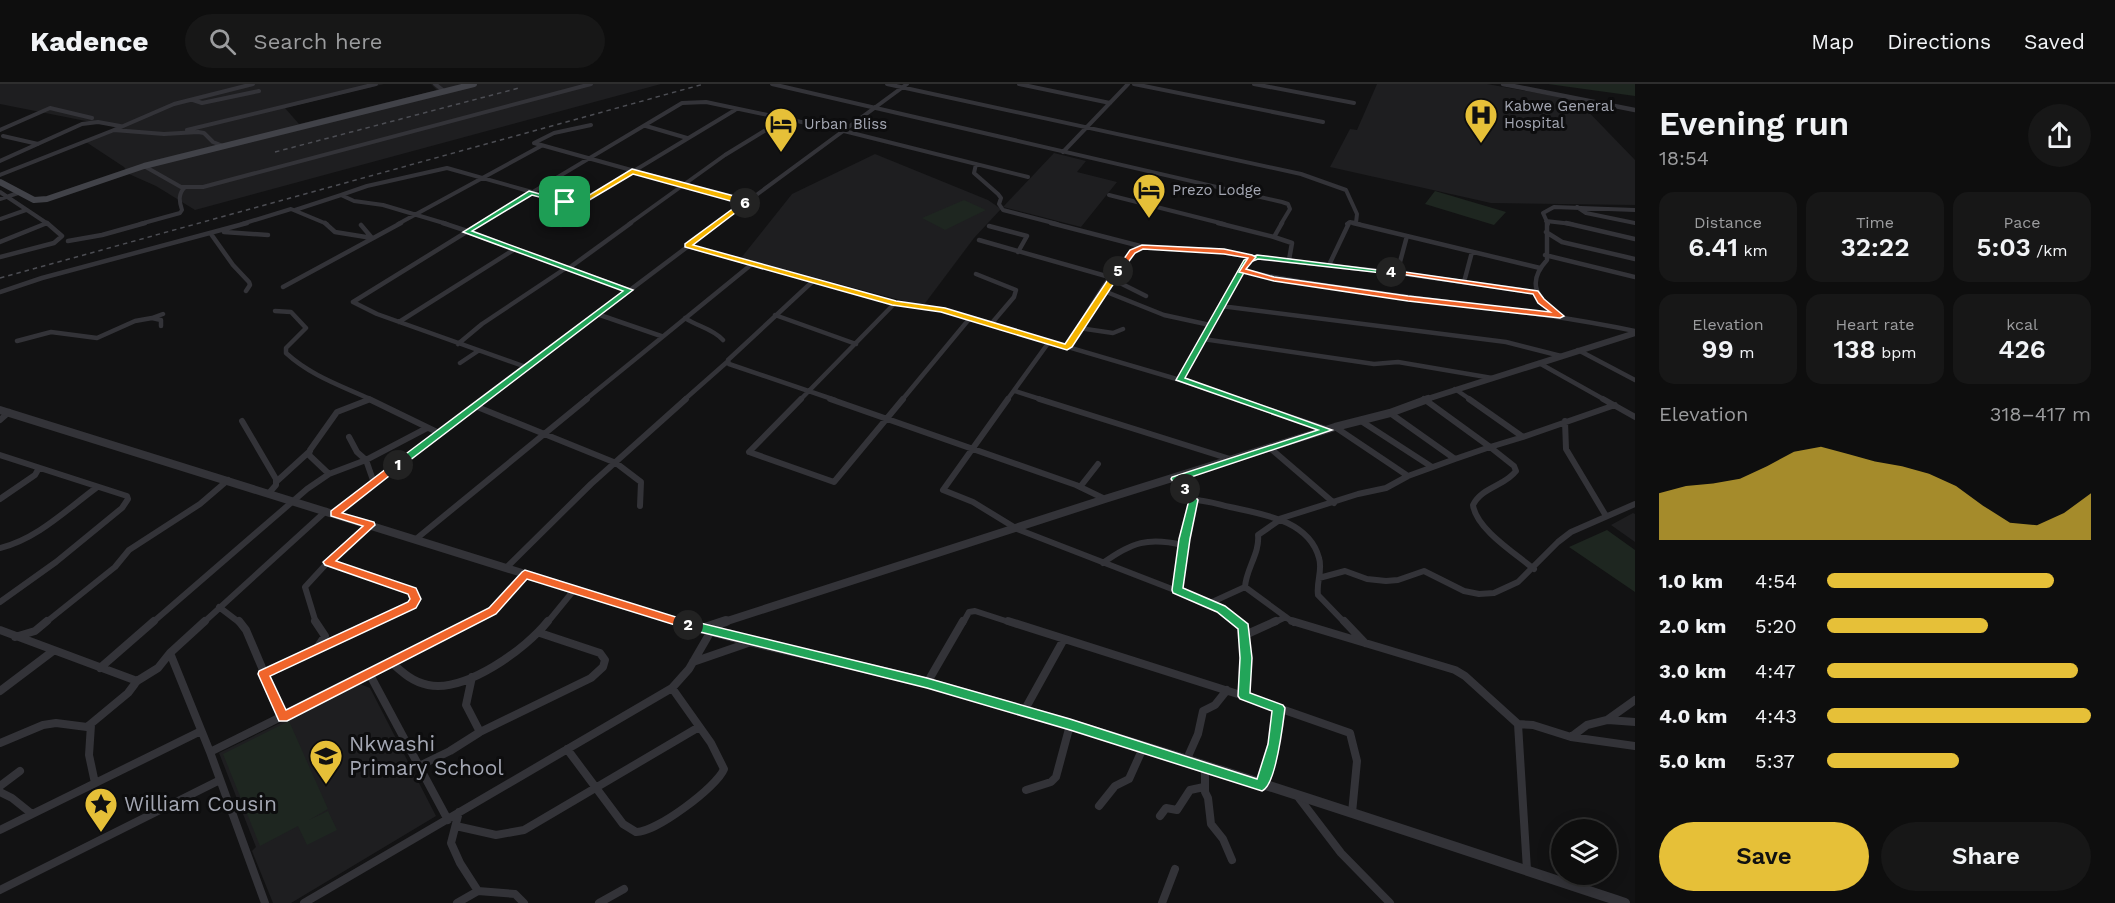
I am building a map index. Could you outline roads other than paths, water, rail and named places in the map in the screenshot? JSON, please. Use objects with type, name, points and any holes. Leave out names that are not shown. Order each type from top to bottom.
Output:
[{"type":"main road","points":[[0,182],[34,200],[46,200],[144,166],[474,84]]},
{"type":"street","points":[[0,175],[174,104],[253,84]]},
{"type":"street","points":[[174,133],[376,84]]},
{"type":"street","points":[[435,84],[444,92]]},
{"type":"street","points":[[68,240],[102,235],[180,213],[182,210],[179,202],[180,192],[186,188],[202,186],[591,84]]},
{"type":"street","points":[[772,84],[1288,204],[1290,208],[1274,237]]},
{"type":"street","points":[[887,84],[1301,174],[1346,190],[1357,214],[1356,223]]},
{"type":"street","points":[[0,743],[43,725],[56,723],[81,728],[91,725],[128,693],[137,681],[158,668],[170,653],[219,607],[330,512],[374,483],[746,202],[907,84]]},
{"type":"street","points":[[1019,84],[1110,103]]},
{"type":"street","points":[[1063,152],[1128,84]]},
{"type":"street","points":[[1134,84],[1323,122]]},
{"type":"street","points":[[1254,84],[1354,103]]},
{"type":"street","points":[[1503,84],[1635,109]]},
{"type":"street","points":[[193,99],[202,103],[259,90]]},
{"type":"street","points":[[526,367],[399,322],[354,304],[354,300],[532,192],[687,102],[706,102],[844,131],[1028,177]]},
{"type":"street","points":[[0,130],[50,108],[92,118]]},
{"type":"street","points":[[561,225],[558,219],[579,204],[736,110]]},
{"type":"street","points":[[458,344],[482,324],[567,268],[725,155],[784,118]]},
{"type":"street","points":[[0,161],[82,124],[98,122],[120,126]]},
{"type":"street","points":[[204,133],[206,126],[210,124]]},
{"type":"street","points":[[591,125],[554,133],[534,143],[746,202]]},
{"type":"street","points":[[646,126],[687,138]]},
{"type":"street","points":[[114,130],[204,133],[213,142],[223,146]]},
{"type":"street","points":[[3,136],[38,144]]},
{"type":"street","points":[[203,151],[208,137]]},
{"type":"street","points":[[283,287],[541,146]]},
{"type":"street","points":[[976,164],[974,174],[999,194],[1001,198],[999,204],[1003,210],[1142,247],[1218,251],[1536,292]]},
{"type":"street","points":[[144,166],[186,188]]},
{"type":"street","points":[[0,292],[42,278],[214,233],[287,210],[295,210],[367,186],[447,168],[579,204]]},
{"type":"street","points":[[0,192],[61,234],[58,241],[0,257]]},
{"type":"street","points":[[0,199],[18,193]]},
{"type":"street","points":[[341,195],[354,201],[383,205],[417,214],[629,290]]},
{"type":"street","points":[[1109,195],[1292,243],[1289,260]]},
{"type":"street","points":[[1577,207],[1586,213],[1635,224]]},
{"type":"street","points":[[1560,316],[1541,301],[1536,292],[1540,268],[1547,260],[1545,255],[1546,221],[1543,213],[1549,209],[1577,207],[1635,210]]},
{"type":"street","points":[[0,219],[26,210]]},
{"type":"street","points":[[295,210],[326,223],[335,232],[372,238]]},
{"type":"street","points":[[1546,221],[1563,222],[1635,239]]},
{"type":"street","points":[[0,242],[47,223]]},
{"type":"street","points":[[1329,265],[1346,225],[1356,223],[1540,268]]},
{"type":"street","points":[[361,225],[372,238]]},
{"type":"street","points":[[989,226],[1027,236],[1018,252]]},
{"type":"street","points":[[1546,232],[1562,242],[1635,259]]},
{"type":"street","points":[[214,233],[268,235]]},
{"type":"street","points":[[214,233],[233,265],[249,282],[250,285],[246,291]]},
{"type":"street","points":[[1396,273],[1407,236]]},
{"type":"street","points":[[979,240],[1124,282],[1134,292],[1146,296]]},
{"type":"street","points":[[688,246],[895,303],[942,309],[1180,380],[1331,429],[1408,476]]},
{"type":"street","points":[[1067,347],[1132,252],[1142,247]]},
{"type":"street","points":[[399,322],[515,249]]},
{"type":"street","points":[[1464,282],[1472,252]]},
{"type":"street","points":[[1545,255],[1635,277]]},
{"type":"street","points":[[1180,380],[1241,270],[1252,257]]},
{"type":"street","points":[[416,539],[661,336],[752,264]]},
{"type":"street","points":[[1241,270],[1274,279],[1560,316],[1634,333]]},
{"type":"street","points":[[976,274],[1016,290],[1014,297],[991,324]]},
{"type":"street","points":[[506,568],[534,538],[681,403],[712,379],[775,315],[812,282]]},
{"type":"street","points":[[1104,291],[1164,315],[1210,325]]},
{"type":"street","points":[[895,303],[749,452],[834,482],[970,318]]},
{"type":"street","points":[[1221,306],[1506,342],[1561,356]]},
{"type":"street","points":[[275,311],[291,312],[306,328],[286,348],[285,353],[318,378],[440,433]]},
{"type":"street","points":[[17,341],[51,332],[97,338],[129,324],[163,314]]},
{"type":"street","points":[[597,314],[661,336]]},
{"type":"street","points":[[775,315],[856,344]]},
{"type":"street","points":[[152,318],[161,320],[161,326]]},
{"type":"street","points":[[686,318],[695,325],[715,332],[723,340]]},
{"type":"street","points":[[1079,328],[1113,333],[1123,329]]},
{"type":"street","points":[[304,903],[672,688],[692,662],[706,630],[1105,499],[1390,413],[1424,399],[1634,333]]},
{"type":"street","points":[[1203,339],[1374,364],[1398,362],[1493,378]]},
{"type":"street","points":[[1049,342],[943,490],[973,502],[1017,529],[1210,603],[1237,620],[1244,627],[1245,635],[1244,696]]},
{"type":"street","points":[[1578,350],[1635,380]]},
{"type":"street","points":[[460,363],[478,351]]},
{"type":"street","points":[[727,362],[973,448],[1080,487],[1105,499]]},
{"type":"street","points":[[1539,363],[1635,417]]},
{"type":"street","points":[[1455,389],[1523,437]]},
{"type":"street","points":[[1015,391],[1132,430],[1233,460]]},
{"type":"street","points":[[1424,399],[1514,466],[1516,471],[1512,477],[1496,484],[1477,498],[1472,506],[1473,513],[1483,526],[1534,569]]},
{"type":"street","points":[[269,493],[276,482],[310,451],[337,412],[368,400]]},
{"type":"street","points":[[1245,588],[1251,559],[1258,550],[1258,535],[1280,519],[1358,494],[1386,488],[1408,476],[1615,405]]},
{"type":"street","points":[[475,406],[616,463],[641,482],[640,507]]},
{"type":"street","points":[[0,420],[4,411],[706,630],[927,683],[1024,711],[1527,870],[1598,898],[1625,903]]},
{"type":"street","points":[[1390,413],[1455,459]]},
{"type":"street","points":[[242,421],[276,482]]},
{"type":"street","points":[[1361,421],[1432,468]]},
{"type":"street","points":[[1565,421],[1566,449],[1570,459],[1605,516]]},
{"type":"street","points":[[100,669],[293,501],[330,474],[366,460],[427,428]]},
{"type":"street","points":[[349,437],[357,452],[366,460],[374,483]]},
{"type":"street","points":[[1270,448],[1334,503]]},
{"type":"street","points":[[310,451],[311,458],[330,474]]},
{"type":"street","points":[[0,462],[3,457],[127,496],[127,502],[56,562],[0,602]]},
{"type":"street","points":[[1080,487],[1098,464]]},
{"type":"street","points":[[0,499],[35,475],[39,468]]},
{"type":"street","points":[[1176,479],[1194,500],[1280,519],[1302,534],[1318,553],[1321,563],[1316,587],[1323,602],[1366,644]]},
{"type":"street","points":[[15,637],[35,630],[115,567],[118,560],[165,524],[199,504],[228,480]]},
{"type":"street","points":[[0,548],[29,536],[96,488]]},
{"type":"street","points":[[1177,590],[1194,500]]},
{"type":"street","points":[[1319,578],[1345,572],[1367,579],[1386,581],[1398,580],[1424,571],[1470,593],[1485,595],[1496,593],[1526,576],[1552,545],[1568,533],[1635,504]]},
{"type":"street","points":[[315,650],[325,636],[314,620],[305,588],[328,562],[370,525]]},
{"type":"street","points":[[1103,563],[1125,546],[1163,540],[1184,545]]},
{"type":"street","points":[[264,674],[412,605],[416,599],[412,591],[328,562]]},
{"type":"street","points":[[210,753],[370,675],[493,611],[525,574]]},
{"type":"street","points":[[1210,603],[1245,588]]},
{"type":"street","points":[[1245,588],[1296,624],[1442,664],[1455,670],[1465,676],[1518,724],[1533,725],[1571,737],[1635,746]]},
{"type":"street","points":[[392,663],[402,673],[426,685],[446,686],[472,677],[520,650],[540,633],[574,590]]},
{"type":"street","points":[[219,607],[235,617],[246,630],[283,717]]},
{"type":"street","points":[[927,683],[972,611],[1064,639],[1227,690],[1350,733],[1355,741],[1356,755],[1352,813]]},
{"type":"street","points":[[1245,635],[1286,617]]},
{"type":"street","points":[[0,630],[137,681]]},
{"type":"street","points":[[419,766],[450,751],[480,732],[554,698],[591,678],[603,668],[605,660],[600,653],[540,633]]},
{"type":"street","points":[[1024,711],[1064,639]]},
{"type":"street","points":[[692,662],[755,641]]},
{"type":"street","points":[[0,691],[53,651]]},
{"type":"street","points":[[170,653],[210,753],[265,903]]},
{"type":"street","points":[[370,675],[448,820]]},
{"type":"street","points":[[472,677],[466,705],[480,732]]},
{"type":"street","points":[[567,749],[623,825],[631,831],[640,833],[650,830],[717,782],[724,770],[724,762],[717,749],[672,688]]},
{"type":"street","points":[[1186,761],[1198,734],[1203,711],[1215,705],[1227,690]]},
{"type":"street","points":[[1607,720],[1635,700]]},
{"type":"street","points":[[1262,786],[1274,744],[1279,708]]},
{"type":"street","points":[[1571,737],[1587,725],[1607,720],[1635,722]]},
{"type":"street","points":[[1518,724],[1527,870]]},
{"type":"street","points":[[91,725],[89,755],[95,783]]},
{"type":"street","points":[[1026,790],[1054,780],[1070,725]]},
{"type":"street","points":[[456,826],[486,833],[509,834],[524,830],[699,727]]},
{"type":"street","points":[[0,830],[201,731]]},
{"type":"street","points":[[1099,806],[1115,786],[1129,779],[1143,748]]},
{"type":"street","points":[[1205,767],[1204,787],[1211,824],[1223,839],[1232,860]]},
{"type":"street","points":[[0,786],[20,771]]},
{"type":"street","points":[[0,890],[220,780]]},
{"type":"street","points":[[1160,816],[1166,808],[1178,810],[1190,790],[1204,787]]},
{"type":"street","points":[[0,792],[12,798],[32,814]]},
{"type":"street","points":[[1299,798],[1367,882],[1390,903]]},
{"type":"street","points":[[459,812],[451,843],[460,863],[478,891]]},
{"type":"street","points":[[1162,903],[1175,868]]},
{"type":"street","points":[[599,903],[624,889]]},
{"type":"street","points":[[458,903],[478,891],[515,894],[524,903]]},
{"type":"railway","points":[[0,278],[704,84]]},
{"type":"railway","points":[[275,152],[519,88]]},
{"type":"place","name":"Kabwe General Hospital","points":[[1481,144]]},
{"type":"place","name":"Urban Bliss","points":[[781,153]]},
{"type":"place","name":"Prezo Lodge","points":[[1149,219]]},
{"type":"place","name":"Nkwashi Primary School","points":[[326,785]]},
{"type":"place","name":"William Cousin","points":[[101,833]]}]
